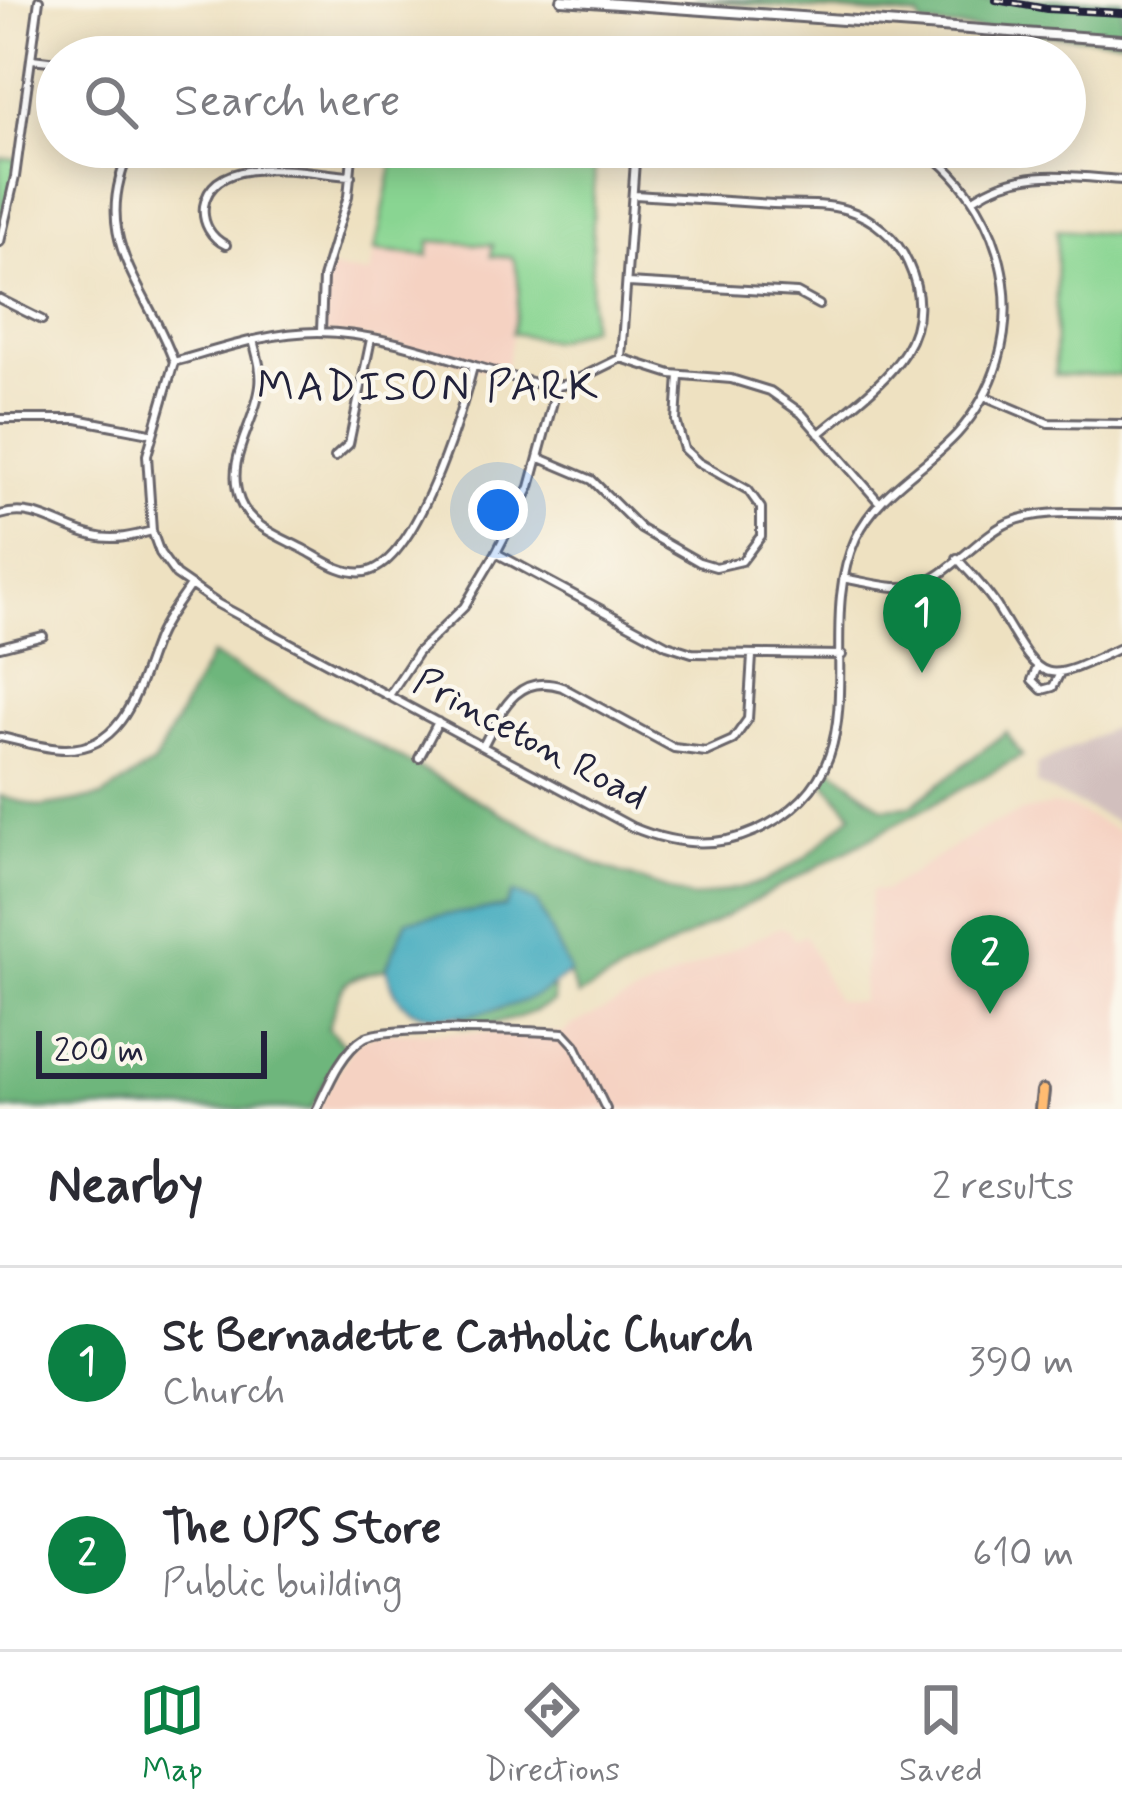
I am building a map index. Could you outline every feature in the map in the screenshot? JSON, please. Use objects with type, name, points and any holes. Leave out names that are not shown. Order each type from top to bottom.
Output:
[{"type":"highway","points":[[1041,1109],[1043,1090]]},
{"type":"street","points":[[0,242],[13,191],[39,0]]},
{"type":"street","points":[[562,0],[1066,36]]},
{"type":"street","points":[[1086,37],[1122,40]]},
{"type":"street","points":[[32,59],[36,59]]},
{"type":"street","points":[[124,168],[116,188],[117,240],[174,362],[254,340],[320,332],[371,339],[557,387],[621,358],[680,376],[730,379],[762,388],[794,407],[879,502]]},
{"type":"street","points":[[320,332],[325,268],[346,204],[352,168]]},
{"type":"street","points":[[621,358],[636,168]]},
{"type":"street","name":"Princeton Road","points":[[174,362],[150,433],[146,478],[152,531],[164,559],[189,587],[658,837],[692,843],[737,837],[784,814],[824,768],[840,719],[845,578],[853,544],[879,502],[952,440],[984,396],[1003,348],[1006,290],[994,238],[974,199],[947,168]]},
{"type":"street","points":[[226,245],[212,236],[204,215],[208,195],[223,176],[249,169],[351,176]]},
{"type":"street","points":[[974,199],[1001,182],[1028,175],[1122,180]]},
{"type":"street","points":[[635,195],[841,208],[873,223],[895,242],[910,266],[917,290],[918,314],[911,342],[887,376],[819,434]]},
{"type":"street","points":[[628,283],[797,292],[819,305]]},
{"type":"street","points":[[0,299],[42,320]]},
{"type":"street","points":[[335,457],[349,444],[371,339]]},
{"type":"street","points":[[254,340],[261,381],[237,454],[241,503],[259,524],[354,572],[379,567],[398,549],[448,454],[473,367]]},
{"type":"street","points":[[540,458],[592,481],[641,530],[699,562],[716,567],[742,560],[761,536],[761,508],[748,490],[684,449],[676,421],[680,376]]},
{"type":"street","points":[[389,695],[418,652],[461,612],[496,554],[540,458],[557,387]]},
{"type":"street","points":[[984,396],[1048,422],[1122,424]]},
{"type":"street","points":[[0,419],[77,418],[150,433]]},
{"type":"street","points":[[0,515],[31,513],[89,536],[111,539],[152,531]]},
{"type":"street","points":[[845,578],[914,586],[926,582],[984,537],[1019,519],[1122,514]]},
{"type":"street","points":[[496,554],[667,645],[692,652],[752,656],[842,655]]},
{"type":"street","points":[[957,558],[1037,668],[1061,672],[1122,647]]},
{"type":"street","points":[[0,737],[70,749],[110,733],[127,712],[146,675],[155,640],[189,587]]},
{"type":"street","points":[[0,647],[43,636]]},
{"type":"street","points":[[483,746],[511,697],[528,685],[544,683],[562,687],[680,751],[716,750],[733,740],[748,719],[752,656]]},
{"type":"street","points":[[1037,668],[1032,680],[1042,690],[1055,685],[1061,672]]},
{"type":"street","points":[[419,758],[438,722]]},
{"type":"street","points":[[317,1109],[352,1048],[364,1038],[388,1032],[564,1033],[606,1109]]},
{"type":"shaded area","points":[[392,168],[594,168],[590,327],[553,341],[513,333],[504,375],[371,339],[321,332],[325,268],[370,274]]},
{"type":"shaded area","points":[[1122,723],[1122,825],[1036,784],[1037,765]]},
{"type":"shaded area","points":[[1053,805],[1071,808],[1122,833],[1122,1109],[317,1109],[352,1048],[364,1038],[388,1032],[564,1033],[572,1025],[780,927],[794,940],[805,935],[836,1000],[861,1002],[871,890],[884,891],[981,830],[1021,812]]},
{"type":"green space","points":[[694,0],[1122,0],[1122,40],[921,25],[919,17]]},
{"type":"green space","points":[[0,158],[18,159],[0,242]]},
{"type":"green space","points":[[392,168],[594,168],[590,327],[553,341],[512,333],[518,305],[517,274],[512,257],[491,256],[493,245],[430,241],[428,256],[375,251]]},
{"type":"green space","points":[[1057,230],[1122,235],[1122,375],[1055,375]]},
{"type":"green space","points":[[211,655],[599,866],[692,898],[762,883],[805,858],[852,814],[823,780],[831,767],[883,808],[911,806],[1006,732],[1022,756],[578,996],[537,903],[407,920],[386,969],[350,980],[340,992],[328,1028],[345,1046],[311,1109],[0,1109],[0,796],[40,807],[102,797],[154,763]]},
{"type":"green space","points":[[554,990],[553,1002],[531,1013],[497,1023],[461,1026],[460,1013],[498,1010]]},
{"type":"water","points":[[513,893],[537,903],[570,972],[539,994],[494,1010],[439,1016],[405,1005],[386,969],[407,920],[505,907]]},
{"type":"railway","points":[[996,0],[1047,9],[1122,13]]},
{"type":"place","name":"St Bernadette Catholic Church","points":[[922,673]]},
{"type":"place","name":"The UPS Store","points":[[990,1014]]},
{"type":"district","name":"MADISON PARK","points":[[429,388]]}]
